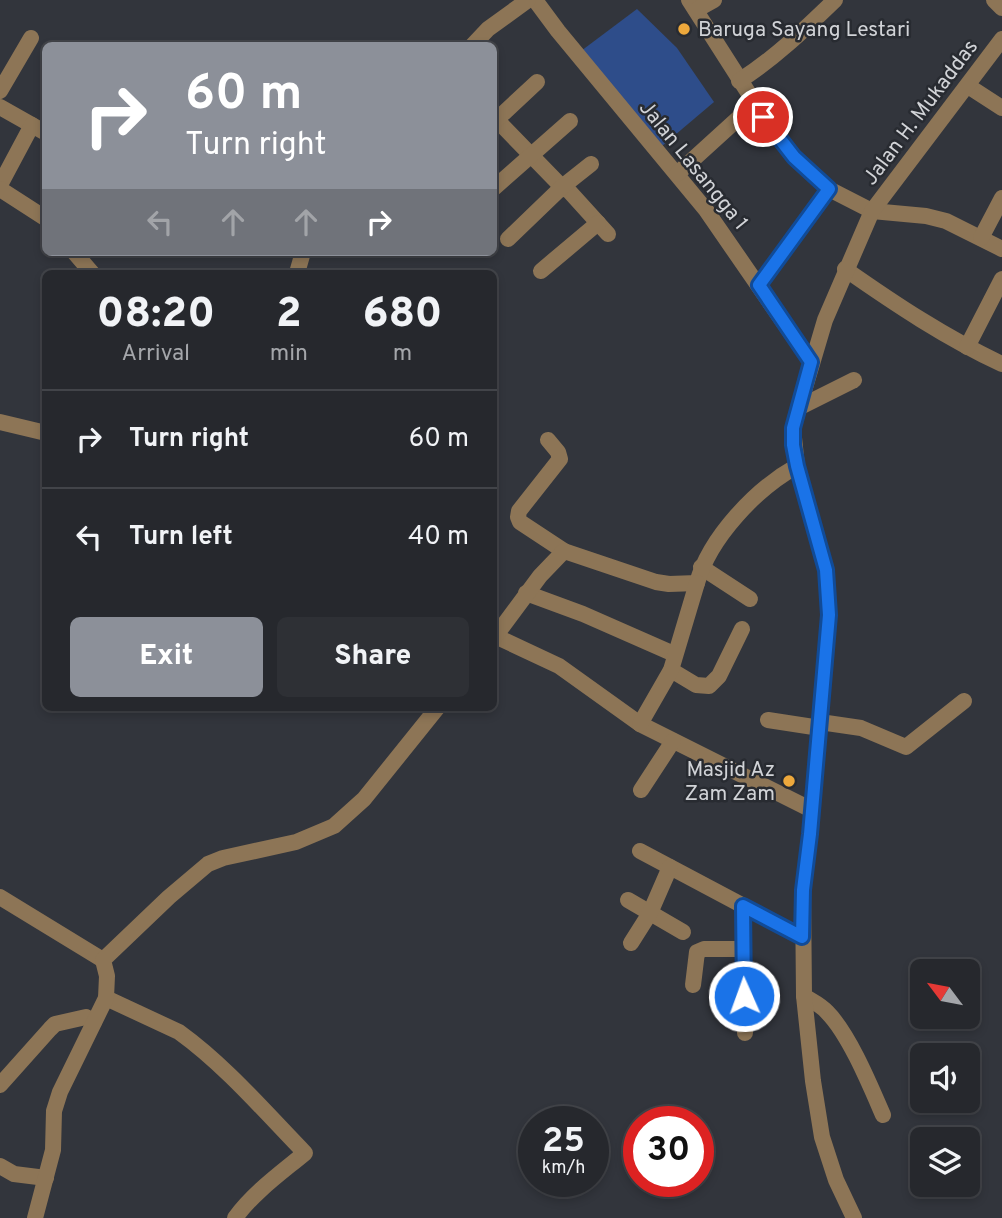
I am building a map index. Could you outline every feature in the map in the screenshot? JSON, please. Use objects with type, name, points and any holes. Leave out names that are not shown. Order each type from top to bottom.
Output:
[{"type":"street","points":[[476,42],[488,29],[528,0]]},
{"type":"street","name":"Jalan Lasangga 1","points":[[535,0],[729,239],[811,362]]},
{"type":"street","points":[[715,0],[693,5],[772,130],[794,157],[829,189],[872,211],[926,216],[946,221],[1002,249]]},
{"type":"street","points":[[739,81],[785,47],[835,0]]},
{"type":"street","points":[[994,0],[1002,8]]},
{"type":"street","points":[[0,91],[31,38]]},
{"type":"street","name":"Jalan H. Mukaddas","points":[[854,1218],[836,1180],[822,1137],[814,1094],[804,996],[803,890],[829,615],[826,570],[797,466],[793,428],[811,362],[845,269],[872,211],[1002,39]]},
{"type":"street","points":[[497,116],[537,82]]},
{"type":"street","points":[[968,86],[1002,108]]},
{"type":"street","points":[[677,174],[754,104]]},
{"type":"street","points":[[0,107],[40,125],[0,187],[42,216]]},
{"type":"street","points":[[497,185],[570,121]]},
{"type":"street","points":[[497,122],[569,191],[603,229],[541,271]]},
{"type":"street","points":[[508,239],[562,187],[591,164]]},
{"type":"street","points":[[759,285],[829,189]]},
{"type":"street","points":[[981,237],[1002,198]]},
{"type":"street","points":[[845,269],[897,306],[1002,364]]},
{"type":"street","points":[[967,347],[1002,279]]},
{"type":"street","points":[[798,408],[854,380]]},
{"type":"street","points":[[0,422],[42,432]]},
{"type":"street","points":[[548,440],[560,457],[517,515],[520,522],[564,551],[656,582],[697,583]]},
{"type":"street","points":[[640,724],[672,662],[684,631],[701,567],[719,539],[764,487],[797,466]]},
{"type":"street","points":[[497,633],[526,593],[564,551]]},
{"type":"street","points":[[701,567],[750,599]]},
{"type":"street","points":[[526,593],[583,614],[672,662],[696,685],[709,686],[719,676],[742,629]]},
{"type":"street","points":[[497,638],[559,666],[640,724],[812,810]]},
{"type":"street","points":[[768,720],[861,729],[906,747],[964,701]]},
{"type":"street","points":[[103,960],[208,864],[223,858],[296,842],[334,826],[364,799],[435,711]]},
{"type":"street","points":[[641,790],[673,741]]},
{"type":"street","points":[[640,851],[802,937]]},
{"type":"street","points":[[631,943],[650,913],[670,867]]},
{"type":"street","points":[[0,897],[103,960],[107,976],[106,998],[60,1092],[54,1111],[53,1150],[35,1218]]},
{"type":"street","points":[[628,900],[682,932]]},
{"type":"street","points":[[743,906],[745,1033]]},
{"type":"street","points":[[693,985],[697,952],[704,949],[742,949]]},
{"type":"street","points":[[804,996],[832,1016],[847,1039],[883,1115]]},
{"type":"street","points":[[106,998],[179,1032],[190,1040],[305,1153],[266,1186],[235,1218]]},
{"type":"street","points":[[0,1085],[55,1024],[86,1017],[94,1022]]},
{"type":"street","points":[[0,1166],[14,1174],[46,1178]]},
{"type":"shaded area","points":[[637,9],[677,48],[714,102],[662,146],[581,51]]},
{"type":"place","name":"Baruga Sayang Lestari","points":[[684,29]]},
{"type":"place","name":"Masjid Az Zam Zam","points":[[789,781]]},
{"type":"route","points":[[744,996],[743,906],[802,937],[803,890],[829,615],[826,570],[793,445],[793,428],[811,362],[759,285],[829,189],[794,157],[763,117]]}]
